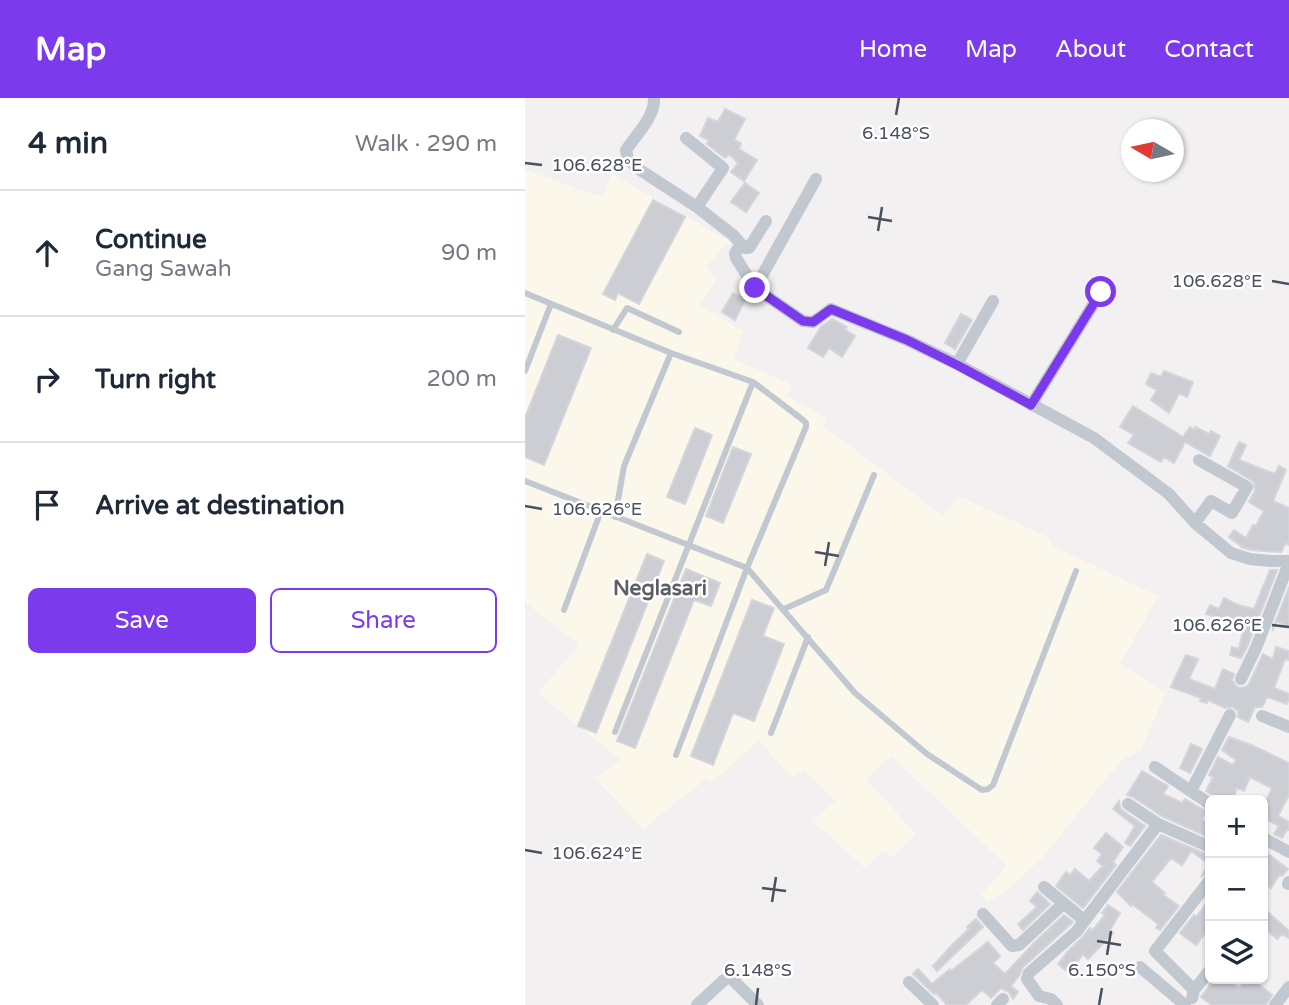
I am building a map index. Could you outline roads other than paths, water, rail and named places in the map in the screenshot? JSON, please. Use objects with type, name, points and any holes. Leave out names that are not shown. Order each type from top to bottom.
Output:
[{"type":"street","points":[[654,98],[651,113],[626,150],[628,159],[637,168],[697,207],[745,248],[749,248],[766,221]]},
{"type":"street","points":[[686,138],[723,168],[697,207]]},
{"type":"street","points":[[755,288],[816,179]]},
{"type":"street","points":[[741,244],[735,253],[736,258],[755,288],[803,321],[813,322],[831,309],[907,340],[1094,438],[1169,494],[1195,523],[1231,552],[1250,559],[1289,562],[1256,648],[1241,679]]},
{"type":"street","points":[[1031,405],[1101,292]]},
{"type":"street","points":[[957,365],[993,301]]},
{"type":"street","points":[[1195,523],[1211,501],[1232,513],[1247,487],[1199,460]]},
{"type":"street","points":[[1191,791],[1230,715]]},
{"type":"street","points":[[1262,716],[1289,727]]},
{"type":"street","points":[[1156,767],[1205,801]]},
{"type":"street","points":[[1128,804],[1159,824],[1205,845]]},
{"type":"street","points":[[1058,1005],[1051,999],[1039,996],[1027,979],[1029,973],[1076,932],[1159,824]]},
{"type":"street","points":[[1268,841],[1289,852]]},
{"type":"street","points":[[1194,990],[1155,951],[1205,886]]},
{"type":"street","points":[[1044,887],[1084,920]]},
{"type":"street","points":[[983,914],[1012,946],[1016,946],[1063,904]]},
{"type":"street","points":[[1140,967],[1185,1005]]},
{"type":"street","points":[[1191,1005],[1194,990],[1205,976]]},
{"type":"street","points":[[697,1005],[729,978],[758,1005]]},
{"type":"street","points":[[909,982],[933,1005]]},
{"type":"street","points":[[1275,1005],[1289,988]]},
{"type":"lane","points":[[525,293],[671,353],[753,382],[806,423],[676,755]]},
{"type":"lane","points":[[525,371],[551,304]]},
{"type":"lane","points":[[613,330],[627,308],[680,332]]},
{"type":"lane","points":[[615,517],[624,466],[671,353]]},
{"type":"lane","points":[[615,732],[753,382]]},
{"type":"lane","points":[[784,609],[826,590],[874,475]]},
{"type":"lane","points":[[525,481],[747,568],[855,693],[927,754],[982,790],[993,785],[1076,572]]},
{"type":"lane","points":[[564,610],[601,511]]},
{"type":"lane","points":[[771,733],[808,637]]},
{"type":"district","name":"Neglasari","points":[[660,588]]}]
